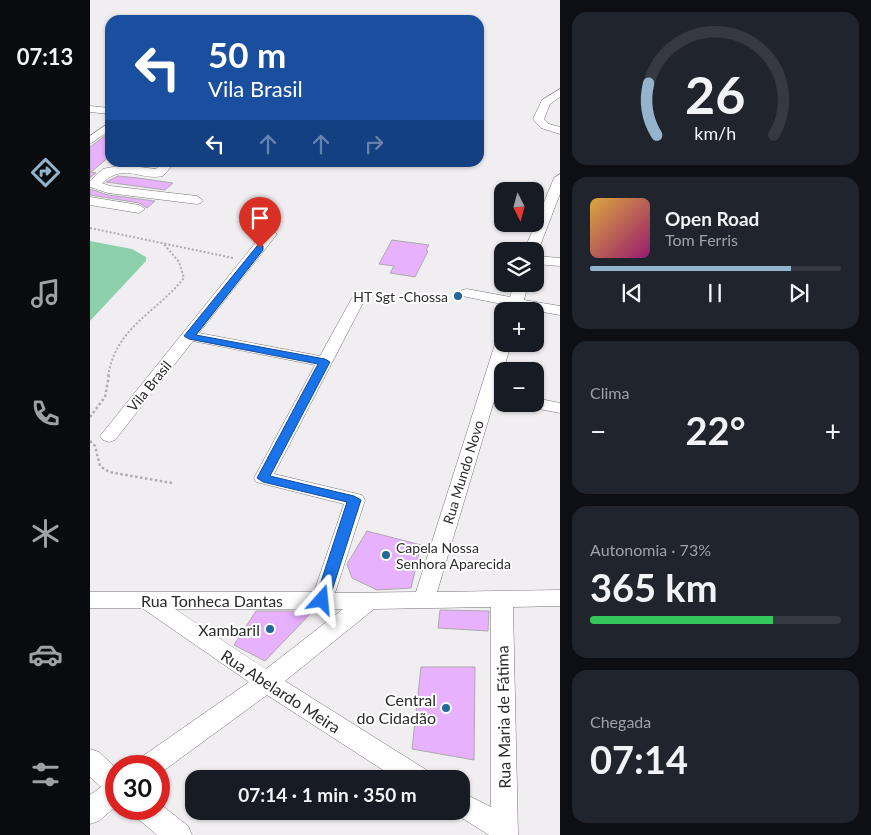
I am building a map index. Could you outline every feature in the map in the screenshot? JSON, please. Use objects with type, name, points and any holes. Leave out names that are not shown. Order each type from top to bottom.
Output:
[{"type":"street","points":[[560,92],[546,102],[538,120],[545,126],[560,130]]},
{"type":"street","points":[[90,109],[105,110]]},
{"type":"street","points":[[90,142],[105,129]]},
{"type":"street","points":[[165,167],[159,174],[124,169],[107,172],[94,184],[108,189],[197,200]]},
{"type":"street","points":[[535,242],[560,178]]},
{"type":"street","points":[[92,202],[108,189]]},
{"type":"street","points":[[92,202],[139,209]]},
{"type":"street","name":"Vila Brasil","points":[[109,436],[270,234]]},
{"type":"street","points":[[544,261],[560,262]]},
{"type":"street","points":[[467,293],[498,302]]},
{"type":"street","points":[[322,600],[354,500],[263,478],[357,301]]},
{"type":"street","points":[[544,310],[560,311]]},
{"type":"street","points":[[189,336],[325,362]]},
{"type":"street","name":"Rua Mundo Novo","points":[[424,600],[494,398]]},
{"type":"street","points":[[544,405],[560,408]]},
{"type":"street","name":"Rua Tonheca Dantas","points":[[90,600],[369,601],[560,598]]},
{"type":"street","name":"Rua Abelardo Meira","points":[[146,600],[267,682],[405,770]]},
{"type":"street","name":"Rua Maria de Fátima","points":[[502,600],[504,832]]},
{"type":"street","points":[[164,755],[267,682],[369,601]]},
{"type":"street","points":[[90,760],[105,774]]},
{"type":"street","points":[[90,812],[105,799]]},
{"type":"street","points":[[470,810],[504,832]]},
{"type":"street","points":[[160,820],[178,835]]},
{"type":"path","points":[[90,228],[249,261]]},
{"type":"path","points":[[90,417],[105,397],[111,360],[122,339],[132,327],[173,292],[184,278],[179,262],[163,244]]},
{"type":"path","points":[[90,441],[95,446],[100,466],[109,472],[172,484]]},
{"type":"green space","points":[[90,241],[132,249],[146,257],[146,261],[90,321]]},
{"type":"building","points":[[105,136],[105,160],[91,172],[96,173],[90,178],[90,147]]},
{"type":"building","points":[[118,176],[173,183],[165,190],[106,182]]},
{"type":"building","points":[[90,189],[108,195],[155,201],[147,208],[139,203],[90,195]]},
{"type":"building","points":[[392,240],[429,245],[415,277],[390,273],[394,266],[379,264]]},
{"type":"building","name":"Capela Nossa Senhora Aparecida","points":[[367,531],[421,545],[411,588],[377,590],[352,578],[347,564]]},
{"type":"building","points":[[440,610],[489,611],[488,631],[438,628]]},
{"type":"building","name":"Xambaril","points":[[256,611],[311,613],[265,661],[234,645]]},
{"type":"building","name":"Central do Cidadão","points":[[421,667],[475,667],[474,760],[412,749]]},
{"type":"place","name":"HT Sgt -Chossa","points":[[458,296]]},
{"type":"place","name":"Capela Nossa Senhora Aparecida","points":[[386,555]]},
{"type":"place","name":"Xambaril","points":[[270,629]]},
{"type":"place","name":"Central do Cidadão","points":[[446,708]]},
{"type":"route","points":[[260,248],[189,336],[325,362],[263,478],[354,500],[322,600]]}]
